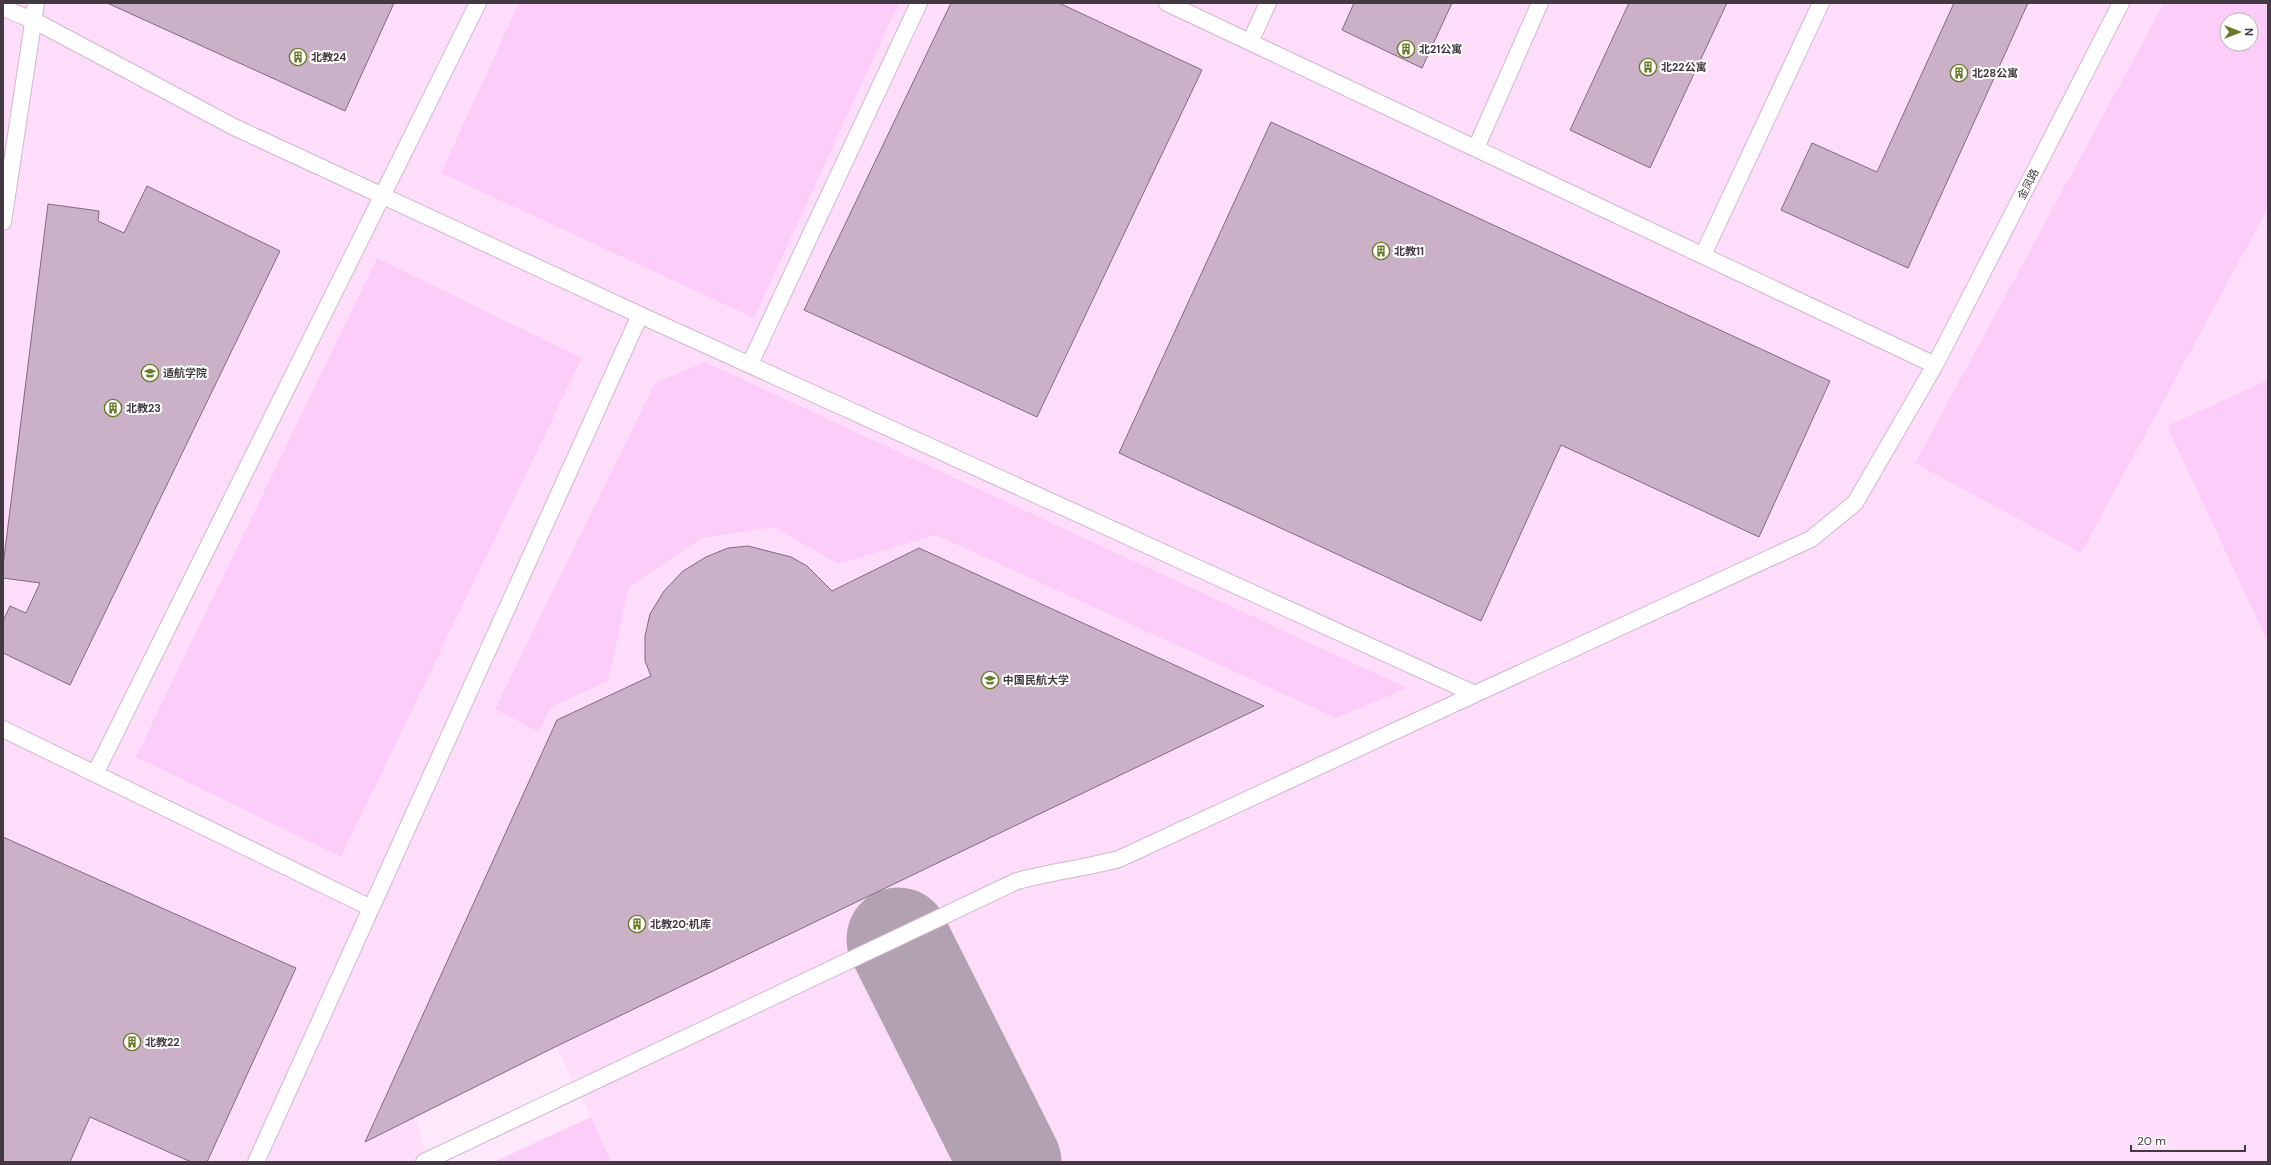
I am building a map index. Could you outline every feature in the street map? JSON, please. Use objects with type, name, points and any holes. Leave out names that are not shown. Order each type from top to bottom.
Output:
[{"type":"lane","points":[[3,222],[35,21],[36,3]]},
{"type":"lane","points":[[95,774],[478,3]]},
{"type":"lane","points":[[750,364],[919,3]]},
{"type":"lane","points":[[1167,3],[1935,365]]},
{"type":"lane","points":[[1250,42],[1268,3]]},
{"type":"lane","points":[[1476,148],[1540,3]]},
{"type":"lane","points":[[1703,255],[1821,3]]},
{"type":"lane","name":"金凤路","points":[[424,1162],[1016,881],[1048,873],[1084,868],[1119,858],[1811,539],[1855,503],[1935,365],[2121,3]]},
{"type":"lane","points":[[3,8],[35,21],[234,127],[640,315],[1475,694]]},
{"type":"lane","points":[[256,1162],[640,315]]},
{"type":"lane","points":[[3,729],[371,908]]},
{"type":"shaded area","name":"中国民航大学","points":[[3,3],[2268,3],[2268,496],[2167,426],[2268,643],[2268,1162],[494,1162],[591,1117],[556,1046],[415,1117],[428,1162],[3,1162]]},
{"type":"shaded area","points":[[519,3],[899,3],[754,318],[441,173]]},
{"type":"shaded area","points":[[2164,3],[2268,3],[2268,208],[2081,553],[1915,463]]},
{"type":"shaded area","points":[[377,258],[582,358],[341,857],[136,757]]},
{"type":"shaded area","points":[[705,362],[1407,688],[1336,718],[936,535],[838,564],[774,527],[702,538],[629,587],[608,681],[551,707],[539,732],[495,709],[655,383]]},
{"type":"shaded area","points":[[2268,380],[2268,643],[2167,426]]},
{"type":"shaded area","points":[[591,1117],[611,1162],[494,1162]]},
{"type":"building","name":"北教24","points":[[107,3],[394,3],[345,111]]},
{"type":"building","points":[[951,3],[1059,3],[1202,70],[1037,417],[804,310]]},
{"type":"building","name":"北21公寓","points":[[1354,3],[1452,3],[1422,68],[1342,30]]},
{"type":"building","name":"北22公寓","points":[[1629,3],[1727,3],[1650,168],[1570,130]]},
{"type":"building","name":"北28公寓","points":[[1954,3],[2028,3],[1908,268],[1781,210],[1812,143],[1877,172]]},
{"type":"building","name":"北教11","points":[[1271,122],[1830,381],[1759,537],[1561,445],[1481,621],[1119,453]]},
{"type":"building","name":"北教23","points":[[147,186],[280,251],[70,685],[3,653],[3,621],[10,606],[26,613],[40,583],[3,578],[3,566],[48,204],[99,211],[98,221],[124,233]]},
{"type":"building","name":"北教20·机库","points":[[748,546],[791,557],[807,566],[832,591],[919,548],[1264,706],[557,1046],[365,1142],[557,720],[651,676],[645,661],[645,636],[650,614],[664,591],[683,571],[706,557],[728,548]]},
{"type":"building","name":"北教22","points":[[3,837],[296,968],[207,1162],[191,1162],[90,1117],[70,1162],[3,1162]]},
{"type":"taxiway","points":[[898,939],[1010,1162]]},
{"type":"place","name":"北21公寓","points":[[1406,49]]},
{"type":"place","name":"北教24","points":[[298,57]]},
{"type":"place","name":"北22公寓","points":[[1648,67]]},
{"type":"place","name":"北28公寓","points":[[1959,73]]},
{"type":"place","name":"北教11","points":[[1381,251]]},
{"type":"place","name":"适航学院","points":[[150,373]]},
{"type":"place","name":"北教23","points":[[113,408]]},
{"type":"place","name":"中国民航大学","points":[[990,680]]},
{"type":"place","name":"北教20·机库","points":[[637,924]]},
{"type":"place","name":"北教22","points":[[132,1042]]}]
